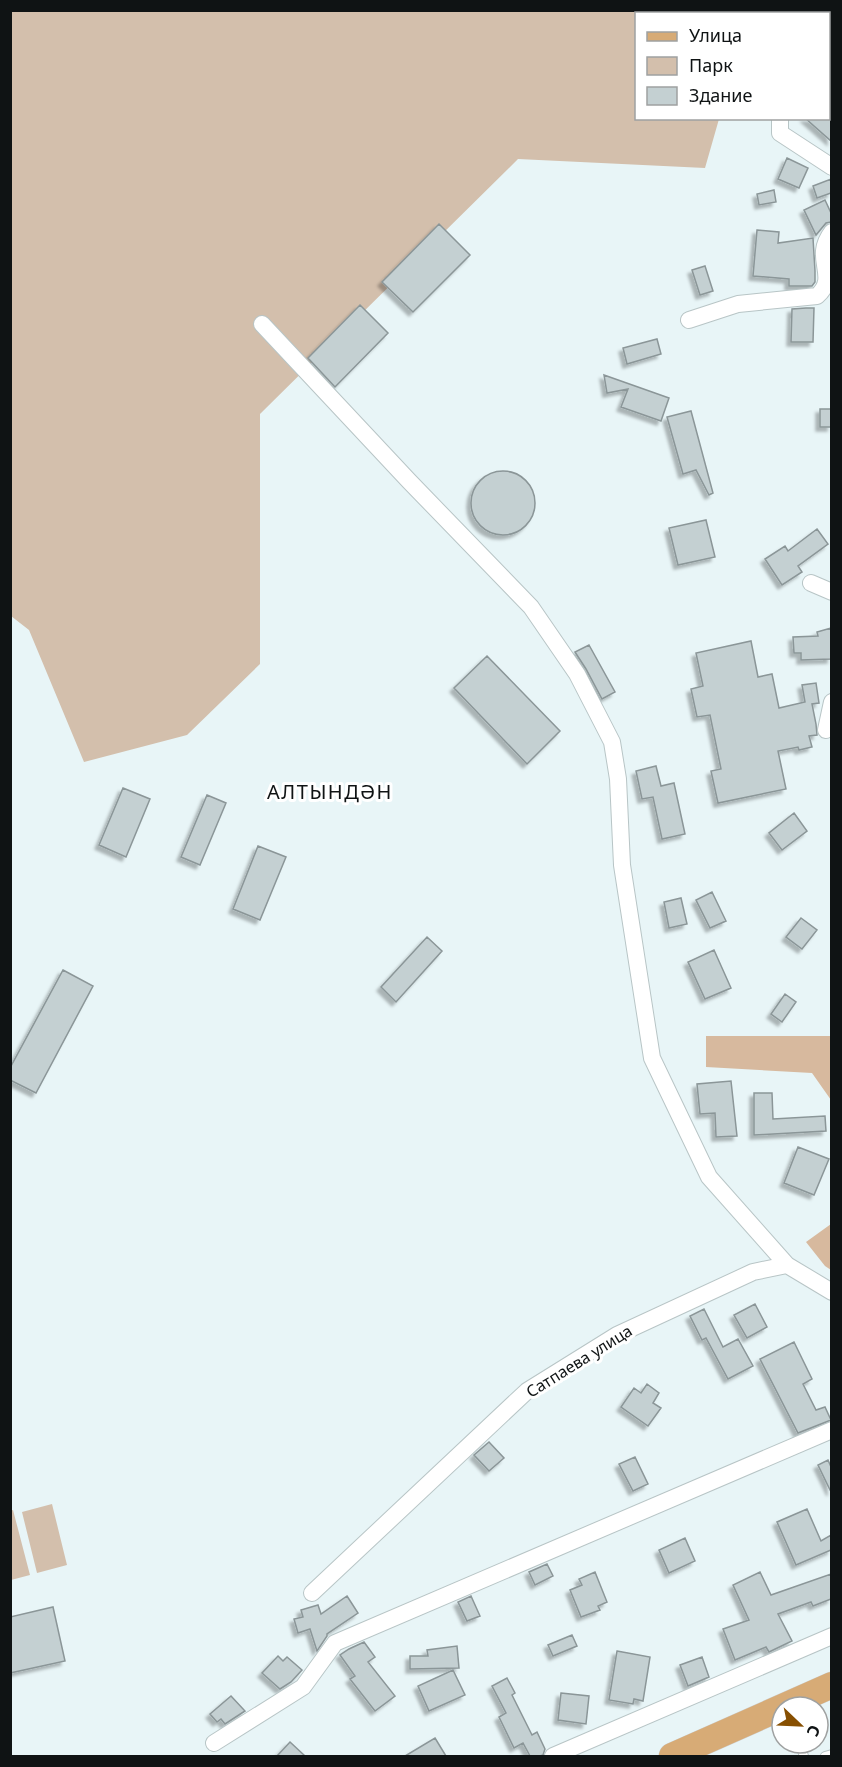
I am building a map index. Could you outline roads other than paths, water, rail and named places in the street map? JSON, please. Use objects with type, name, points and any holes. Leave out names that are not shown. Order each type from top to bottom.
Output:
[{"type":"main road","points":[[810,1695],[831,1685]]},
{"type":"main road","points":[[672,1756],[770,1713]]},
{"type":"street","points":[[780,120],[780,133],[831,167]]},
{"type":"street","points":[[689,320],[738,304],[817,296],[828,282],[822,252],[831,232]]},
{"type":"street","points":[[262,324],[409,482],[531,607],[577,674],[612,741],[618,779],[622,865],[652,1058],[709,1177],[787,1265],[831,1292]]},
{"type":"street","points":[[811,583],[831,592]]},
{"type":"street","points":[[826,730],[831,702]]},
{"type":"street","name":"Сатпаева улица","points":[[312,1593],[527,1392],[616,1335],[753,1272],[787,1265]]},
{"type":"street","points":[[214,1743],[303,1687],[335,1642],[831,1430]]},
{"type":"street","points":[[553,1756],[831,1636]]},
{"type":"lane","points":[[825,1756],[831,1754]]},
{"type":"district","name":"АЛТЫНДӘН","points":[[330,791]]}]
